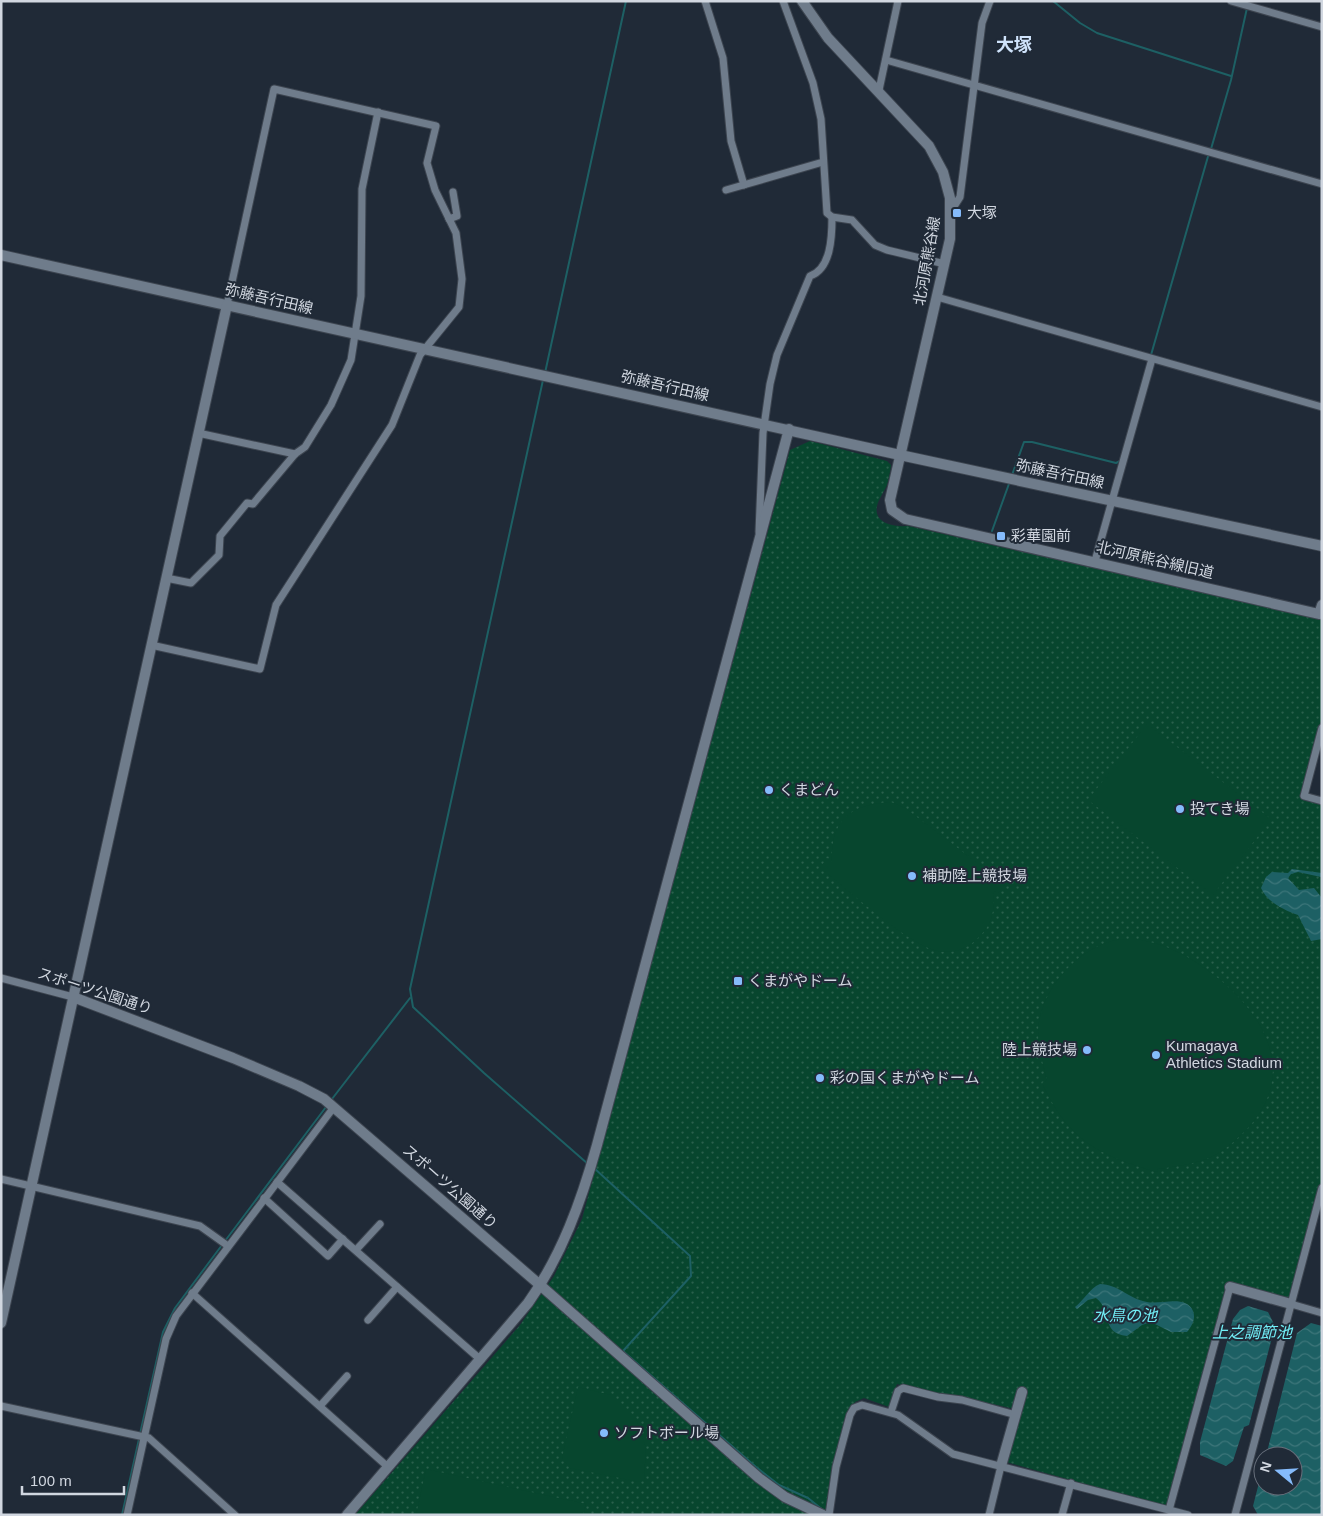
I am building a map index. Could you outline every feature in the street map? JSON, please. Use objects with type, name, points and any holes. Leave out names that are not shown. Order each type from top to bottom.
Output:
[{"type":"street","points":[[705,1],[723,58],[730,141],[744,184]]},
{"type":"street","points":[[783,1],[813,83],[821,119],[827,213],[832,217],[852,220],[875,245],[887,250],[944,264]]},
{"type":"street","name":"北河原熊谷線","points":[[802,1],[828,38],[879,90],[929,146],[947,185],[952,211],[950,239],[900,455]]},
{"type":"street","points":[[879,90],[898,1]]},
{"type":"street","points":[[952,211],[960,197],[982,23],[990,1]]},
{"type":"street","points":[[1233,2],[1322,27]]},
{"type":"street","points":[[886,60],[1322,184]]},
{"type":"street","points":[[1,1323],[274,89],[436,126],[427,163],[435,190],[456,233],[462,280],[459,307],[420,355],[392,425],[276,605],[260,669],[151,645]]},
{"type":"street","points":[[166,578],[191,583],[219,555],[220,536],[247,503],[253,504],[295,454],[305,446],[331,405],[352,360],[362,296],[362,189],[378,112]]},
{"type":"street","points":[[726,190],[823,162]]},
{"type":"street","points":[[449,219],[457,216],[453,192]]},
{"type":"street","points":[[759,540],[759,486],[770,384],[777,355],[810,276],[818,273],[823,267],[830,244],[832,217]]},
{"type":"street","name":"弥藤吾行田線","points":[[1,255],[543,374],[900,455],[1322,546]]},
{"type":"street","points":[[938,296],[1322,407]]},
{"type":"street","points":[[1095,561],[1152,359]]},
{"type":"street","points":[[347,1515],[528,1304],[561,1248],[585,1188],[789,429]]},
{"type":"street","points":[[198,433],[295,454]]},
{"type":"street","name":"北河原熊谷線旧道","points":[[900,455],[890,500],[892,510],[899,517],[1321,611]]},
{"type":"street","points":[[1322,728],[1304,796],[1322,801]]},
{"type":"street","name":"スポーツ公園通り","points":[[1,978],[73,997],[137,1020],[299,1086],[334,1107],[759,1478],[785,1496],[823,1515]]},
{"type":"street","points":[[127,1515],[166,1339],[176,1316],[334,1107]]},
{"type":"street","points":[[1,1178],[200,1226],[228,1246]]},
{"type":"street","points":[[277,1182],[481,1360]]},
{"type":"street","points":[[1235,1515],[1322,1188]]},
{"type":"street","points":[[264,1198],[328,1256],[343,1239]]},
{"type":"street","points":[[356,1250],[380,1224]]},
{"type":"street","points":[[368,1320],[397,1287]]},
{"type":"street","points":[[1171,1512],[1230,1287],[1322,1313]]},
{"type":"street","points":[[192,1293],[388,1467]]},
{"type":"street","points":[[320,1406],[347,1376]]},
{"type":"street","points":[[891,1412],[898,1391],[903,1388],[938,1397],[962,1400],[1016,1415]]},
{"type":"street","points":[[989,1515],[1022,1392]]},
{"type":"street","points":[[829,1515],[836,1467],[854,1408],[862,1405],[891,1412],[916,1426],[931,1440],[953,1454],[1071,1483],[1171,1512],[1188,1515]]},
{"type":"street","points":[[1,1406],[144,1436],[235,1515]]},
{"type":"street","points":[[1062,1515],[1071,1483]]},
{"type":"shaded area","points":[[810,441],[887,461],[891,465],[887,485],[877,506],[878,517],[886,523],[908,526],[1322,620],[1322,717],[1300,798],[1322,804],[1322,1179],[1290,1299],[1228,1282],[1167,1507],[1006,1462],[1019,1410],[897,1384],[889,1407],[864,1398],[855,1402],[849,1415],[828,1515],[355,1515],[520,1325],[554,1276],[582,1219],[790,450]]},
{"type":"shaded area","name":"投てき場","points":[[1147,724],[1271,819],[1213,895],[1088,800]]},
{"type":"shaded area","name":"補助陸上競技場","points":[[891,802],[905,808],[1005,884],[998,893],[994,891],[992,917],[986,928],[973,943],[964,948],[949,952],[926,947],[895,928],[820,868],[827,858],[832,862],[832,847],[835,835],[846,817],[865,806]]},
{"type":"shaded area","name":"Kumagaya Athletics Stadium","points":[[1136,939],[1158,944],[1187,957],[1232,990],[1260,1025],[1269,1045],[1273,1065],[1271,1085],[1264,1106],[1249,1127],[1238,1138],[1221,1151],[1203,1160],[1158,1169],[1157,1172],[1118,1159],[1088,1143],[1063,1119],[1042,1083],[1047,1080],[1038,1031],[1040,1016],[1052,989],[1071,965],[1096,947],[1115,940]]},
{"type":"shaded area","name":"ソフトボール場","points":[[578,1387],[611,1395],[636,1418],[646,1448],[644,1479],[640,1482],[570,1468],[562,1458]]},
{"type":"shaded area","points":[[426,1469],[586,1504],[583,1515],[416,1515]]},
{"type":"water","points":[[1292,869],[1322,873],[1321,877],[1298,872],[1291,874],[1288,878],[1299,890],[1314,888],[1322,898],[1322,939],[1311,941],[1298,915],[1272,901],[1261,888],[1266,877],[1272,872],[1288,873]]},
{"type":"water","name":"水鳥の池","points":[[1100,1284],[1112,1286],[1147,1302],[1179,1301],[1185,1303],[1193,1311],[1193,1322],[1187,1332],[1171,1332],[1151,1322],[1142,1325],[1127,1336],[1119,1334],[1113,1331],[1101,1303],[1096,1298],[1088,1300],[1077,1309],[1075,1307],[1093,1288]]},
{"type":"water","name":"上之調節池","points":[[1248,1306],[1268,1312],[1275,1326],[1249,1425],[1244,1427],[1233,1461],[1226,1466],[1200,1455],[1200,1442],[1233,1319],[1240,1310]]},
{"type":"water","name":"上之調節池","points":[[1311,1323],[1322,1326],[1322,1515],[1258,1515],[1253,1506],[1256,1496],[1303,1496],[1303,1446],[1269,1446],[1297,1333]]},
{"type":"waterway","points":[[545,373],[626,1]]},
{"type":"waterway","points":[[1053,1],[1080,23],[1097,33],[1231,76]]},
{"type":"waterway","points":[[1211,149],[1231,80],[1247,8]]},
{"type":"waterway","points":[[1151,355],[1209,153]]},
{"type":"waterway","points":[[543,380],[410,989],[413,1007],[484,1073],[588,1164]]},
{"type":"waterway","points":[[1012,475],[1024,442],[1032,442],[1116,463],[1120,461]]},
{"type":"waterway","points":[[992,531],[1010,481]]},
{"type":"waterway","points":[[332,1099],[410,998]]},
{"type":"waterway","points":[[225,1241],[326,1107]]},
{"type":"waterway","points":[[594,1168],[690,1256],[691,1276],[623,1351],[756,1467],[779,1485],[808,1498],[823,1510]]},
{"type":"waterway","points":[[140,1434],[163,1332],[175,1308],[222,1245]]},
{"type":"waterway","points":[[122,1515],[139,1439]]},
{"type":"place","name":"大塚","points":[[957,213]]},
{"type":"place","name":"彩華園前","points":[[1001,536]]},
{"type":"place","name":"くまどん","points":[[769,790]]},
{"type":"place","name":"投てき場","points":[[1180,809]]},
{"type":"place","name":"補助陸上競技場","points":[[912,876]]},
{"type":"place","name":"くまがやドーム","points":[[738,981]]},
{"type":"place","name":"陸上競技場","points":[[1087,1050]]},
{"type":"place","name":"Kumagaya Athletics Stadium","points":[[1156,1055]]},
{"type":"place","name":"彩の国くまがやドーム","points":[[820,1078]]},
{"type":"place","name":"ソフトボール場","points":[[604,1433]]},
{"type":"district","name":"大塚","points":[[1014,45]]}]
